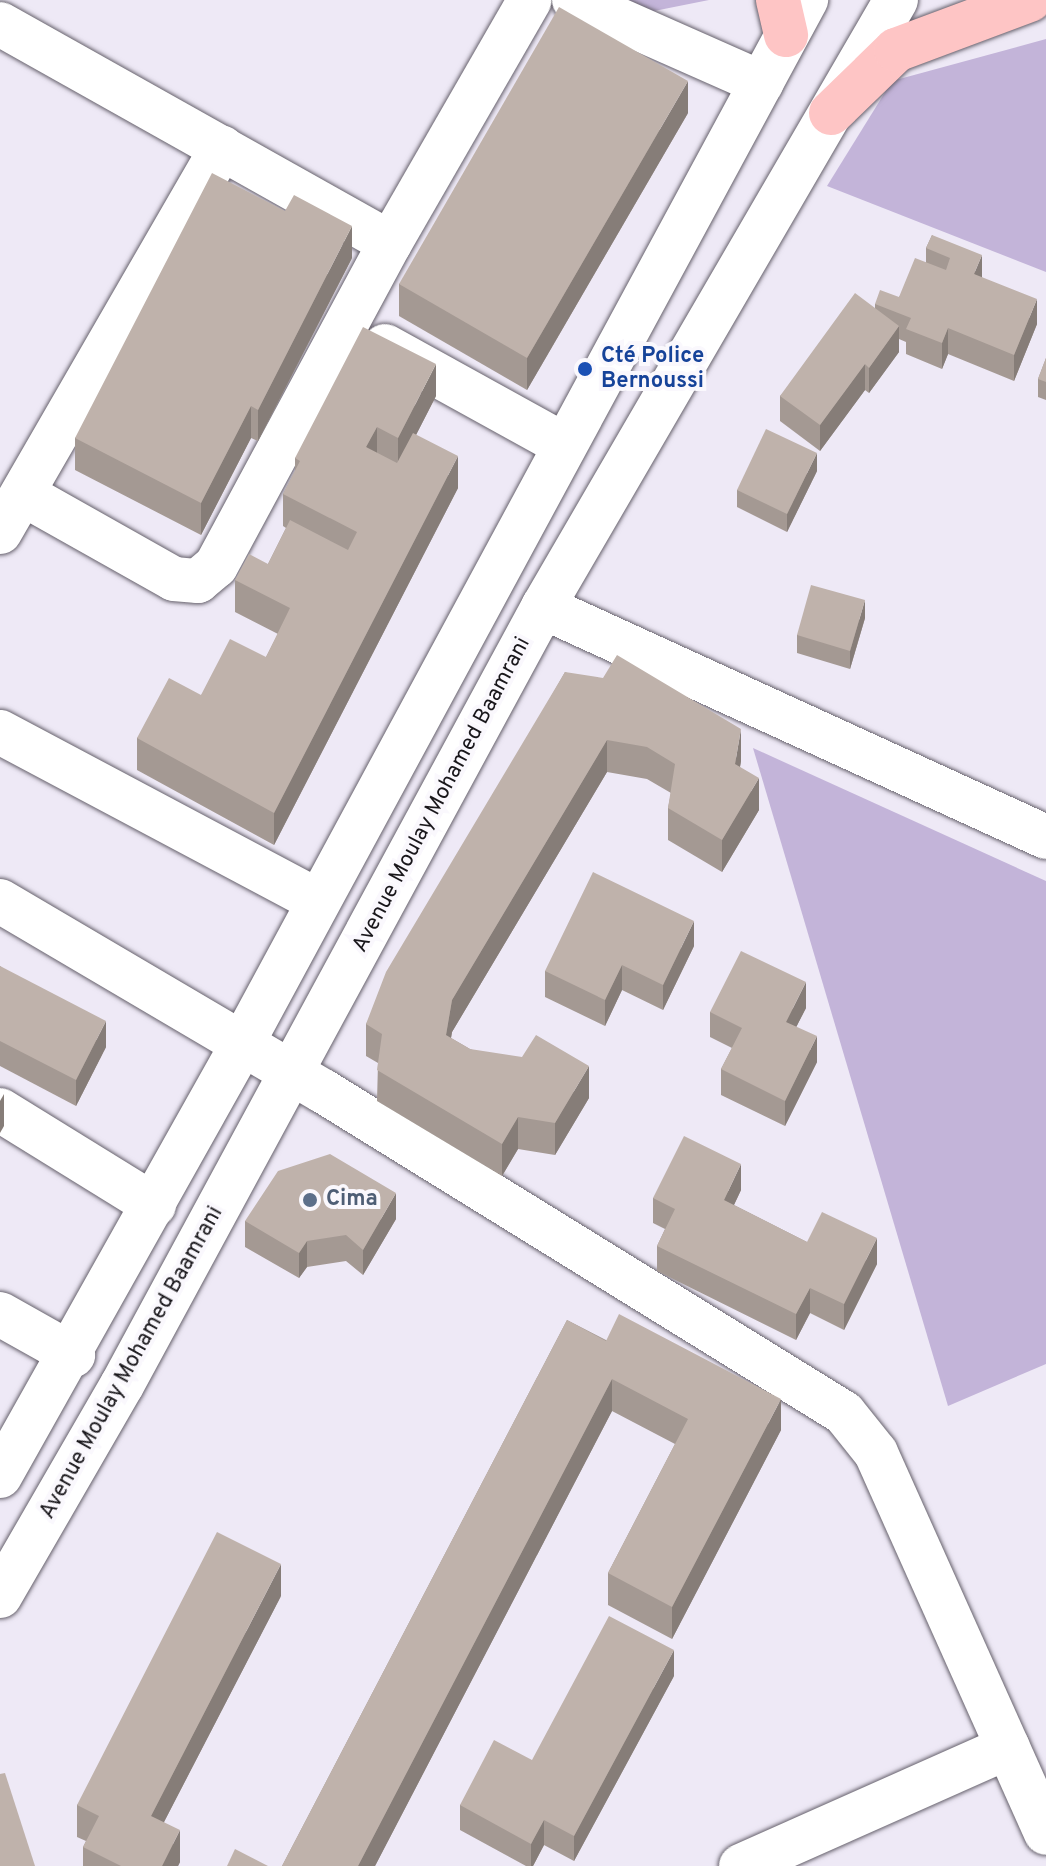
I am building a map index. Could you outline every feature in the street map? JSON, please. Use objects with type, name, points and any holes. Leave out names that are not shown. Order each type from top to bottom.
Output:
[{"type":"main road","points":[[831,113],[896,50],[1030,0]]},
{"type":"street","points":[[23,494],[174,579],[198,581],[216,566],[390,243],[530,0]]},
{"type":"street","points":[[574,0],[761,83]]},
{"type":"street","name":"Avenue Moulay Mohamed Baamrani","points":[[0,1596],[293,1073],[543,607],[896,0]]},
{"type":"street","points":[[0,1476],[73,1355],[761,83],[790,12]]},
{"type":"street","points":[[0,24],[390,243]]},
{"type":"street","points":[[0,532],[222,148]]},
{"type":"street","points":[[348,325],[564,445]]},
{"type":"street","points":[[543,607],[1046,837]]},
{"type":"street","points":[[0,732],[318,901]]},
{"type":"street","points":[[0,901],[293,1073],[844,1413],[876,1453],[1046,1833]]},
{"type":"street","points":[[0,1110],[154,1205]]},
{"type":"street","points":[[0,1314],[73,1355]]},
{"type":"street","points":[[741,1866],[819,1851],[1008,1747]]},
{"type":"shaded area","points":[[616,0],[709,0],[644,13]]},
{"type":"shaded area","points":[[1046,39],[1046,272],[827,186],[892,81]]},
{"type":"shaded area","points":[[753,748],[1046,881],[1046,1364],[948,1406]]},
{"type":"building","points":[[559,7],[688,81],[527,358],[399,284]]},
{"type":"building","points":[[212,173],[285,211],[294,195],[352,226],[258,410],[251,406],[201,503],[75,438]]},
{"type":"building","points":[[932,235],[982,255],[974,274],[1037,299],[1014,355],[948,328],[942,343],[906,329],[911,318],[875,304],[880,290],[899,297],[915,258],[946,270],[950,258],[926,248]]},
{"type":"building","points":[[855,293],[899,326],[869,368],[865,364],[820,425],[780,396]]},
{"type":"building","points":[[363,327],[436,364],[398,438],[377,427],[366,447],[397,463],[413,433],[458,456],[274,813],[137,738],[169,678],[201,695],[230,639],[266,657],[290,608],[235,580],[249,554],[268,564],[290,520],[348,550],[357,532],[283,494],[300,461],[295,458]]},
{"type":"building","points":[[1046,358],[1046,382],[1038,379]]},
{"type":"building","points":[[766,429],[817,453],[787,514],[737,490]]},
{"type":"building","points":[[811,585],[865,600],[850,651],[797,635]]},
{"type":"building","points":[[617,655],[741,729],[735,764],[759,778],[722,840],[668,808],[675,764],[647,747],[607,740],[452,1000],[446,1035],[470,1049],[522,1057],[536,1035],[589,1066],[555,1123],[518,1117],[502,1144],[377,1070],[382,1034],[366,1024],[386,972],[565,672],[603,678]]},
{"type":"building","points":[[593,872],[694,921],[663,985],[622,965],[605,1000],[545,971]]},
{"type":"building","points":[[741,951],[806,982],[786,1022],[817,1036],[785,1101],[721,1069],[742,1028],[710,1012]]},
{"type":"building","points":[[0,966],[106,1021],[76,1080],[0,1041]]},
{"type":"building","points":[[684,1136],[741,1164],[724,1200],[807,1242],[822,1212],[877,1238],[844,1304],[810,1288],[796,1314],[657,1246],[675,1209],[653,1198]]},
{"type":"building","points":[[330,1154],[396,1193],[363,1250],[346,1235],[307,1241],[299,1253],[245,1221],[278,1171]]},
{"type":"building","points":[[619,1314],[781,1399],[672,1607],[608,1573],[688,1419],[612,1379],[358,1866],[282,1866],[567,1320],[606,1341]]},
{"type":"building","points":[[217,1532],[281,1564],[151,1816],[180,1830],[162,1866],[121,1866],[83,1847],[99,1816],[77,1805]]},
{"type":"building","points":[[609,1616],[674,1650],[574,1836],[544,1820],[531,1844],[460,1805],[494,1740],[532,1760]]},
{"type":"building","points":[[5,1773],[35,1866],[0,1866],[0,1774]]},
{"type":"building","points":[[235,1849],[268,1866],[227,1866]]},
{"type":"place","name":"Cté Police Bernoussi","points":[[585,369]]},
{"type":"place","name":"Cima","points":[[310,1200]]}]
